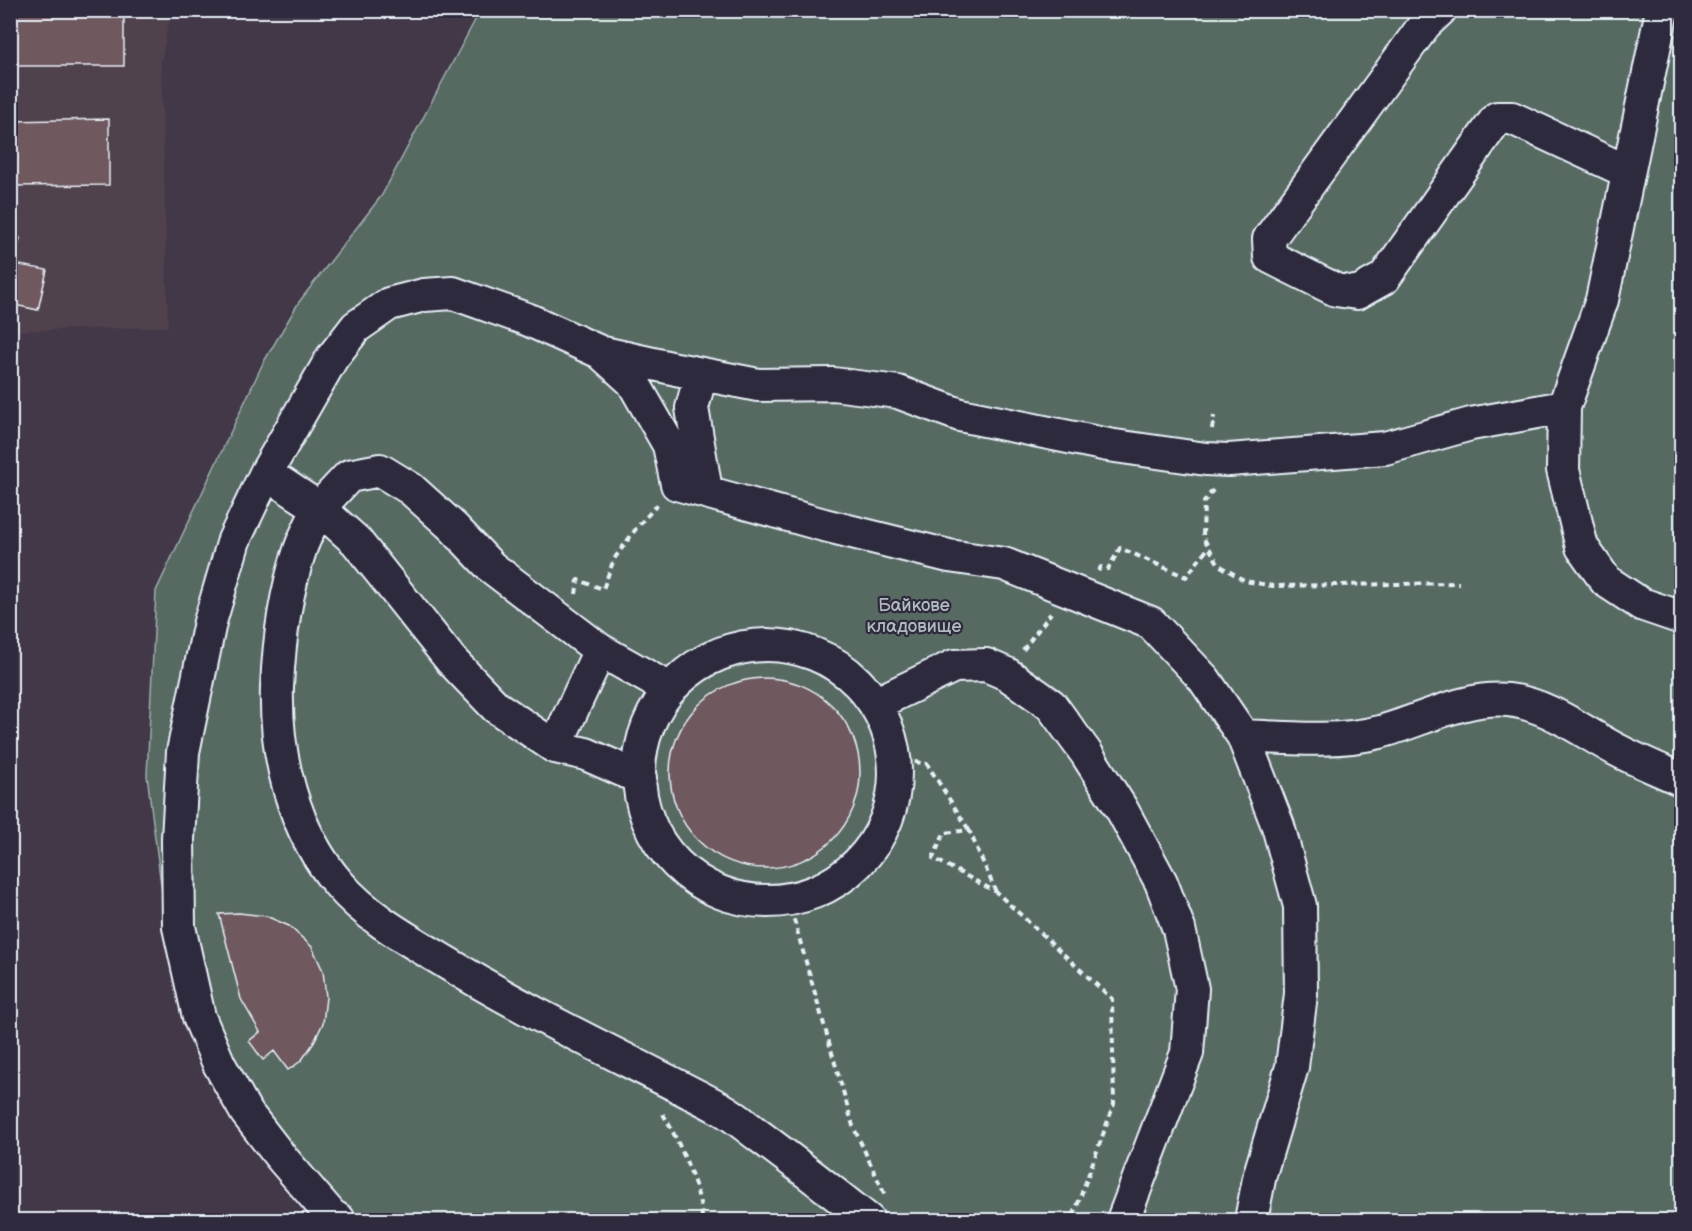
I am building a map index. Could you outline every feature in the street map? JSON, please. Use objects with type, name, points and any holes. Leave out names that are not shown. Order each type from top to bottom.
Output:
[{"type":"lane","points":[[1440,10],[1425,24],[1269,239],[1270,257],[1336,290],[1357,292],[1384,278],[1497,118],[1512,118],[1628,172]]},
{"type":"lane","points":[[1662,10],[1602,300],[1564,407],[1563,470],[1582,547],[1606,581],[1641,604],[1682,618]]},
{"type":"lane","points":[[339,1221],[331,1215],[280,1156],[246,1112],[219,1064],[199,1017],[179,927],[178,839],[183,752],[210,622],[234,540],[266,473],[332,358],[356,327],[389,304],[424,295],[453,293],[529,320],[600,352],[758,385],[833,384],[898,392],[960,415],[1108,445],[1206,459],[1229,460],[1385,448],[1471,424],[1564,407]]},
{"type":"lane","points":[[600,352],[633,382],[669,445],[677,484],[824,525],[949,556],[1004,564],[1151,624],[1204,679],[1243,736],[1278,826],[1300,906],[1301,994],[1292,1067],[1260,1174],[1251,1221]]},
{"type":"lane","points":[[700,374],[692,408],[705,491]]},
{"type":"lane","points":[[669,689],[600,650],[491,567],[453,527],[411,489],[380,470],[350,476],[319,508],[300,548],[280,631],[276,720],[283,770],[300,817],[317,851],[339,884],[368,911],[399,934],[490,989],[723,1110],[799,1165],[878,1210]]},
{"type":"lane","points":[[266,473],[319,508],[356,541],[450,660],[496,707],[555,747],[586,754],[640,778]]},
{"type":"lane","points":[[776,644],[815,654],[849,674],[875,705],[888,730],[894,758],[893,797],[880,833],[857,865],[825,887],[788,899],[749,900],[711,889],[679,867],[655,836],[641,799],[639,760],[648,722],[669,689],[699,663],[736,648],[776,644]]},
{"type":"lane","points":[[555,747],[600,650]]},
{"type":"lane","points":[[875,705],[954,666],[986,665],[1006,675],[1051,705],[1086,753],[1121,808],[1161,882],[1179,929],[1192,989],[1187,1053],[1123,1221]]},
{"type":"lane","points":[[1243,736],[1326,739],[1378,732],[1453,708],[1479,702],[1507,700],[1531,705],[1620,752],[1682,780]]},
{"type":"path","points":[[1218,483],[1204,502],[1203,537],[1219,565],[1245,581],[1273,585],[1459,583]]},
{"type":"path","points":[[603,589],[614,559],[638,526],[658,505]]},
{"type":"path","points":[[1108,569],[1120,548],[1186,578],[1209,547]]},
{"type":"path","points":[[1023,651],[1043,622]]},
{"type":"path","points":[[894,758],[927,764],[969,830],[996,892]]},
{"type":"path","points":[[969,830],[944,833],[933,858],[996,892],[1112,999],[1114,1104],[1072,1221]]},
{"type":"path","points":[[788,899],[878,1210]]},
{"type":"path","points":[[658,1108],[686,1162],[702,1221]]},
{"type":"shaded area","points":[[10,11],[171,11],[161,63],[168,327],[11,331]]},
{"type":"green space","name":"Байкове кладовище","points":[[480,11],[1681,11],[1681,1220],[349,1220],[284,1180],[170,955],[147,775],[156,591],[263,363],[299,302],[382,195]]},
{"type":"building","points":[[10,13],[124,13],[124,66],[10,66]]},
{"type":"building","points":[[109,119],[109,185],[10,186],[10,121]]},
{"type":"building","points":[[10,236],[20,238],[14,264],[47,270],[38,310],[10,304]]},
{"type":"building","points":[[765,678],[801,685],[818,694],[832,706],[844,720],[853,737],[860,773],[853,809],[844,826],[832,840],[818,852],[801,861],[765,868],[729,861],[712,852],[698,840],[686,826],[677,809],[670,773],[677,737],[686,720],[698,706],[712,694],[729,685]]},
{"type":"building","points":[[239,913],[266,916],[289,926],[312,947],[323,971],[326,997],[323,1023],[313,1044],[301,1061],[288,1070],[274,1051],[263,1060],[249,1041],[260,1032],[241,999],[219,914]]}]
